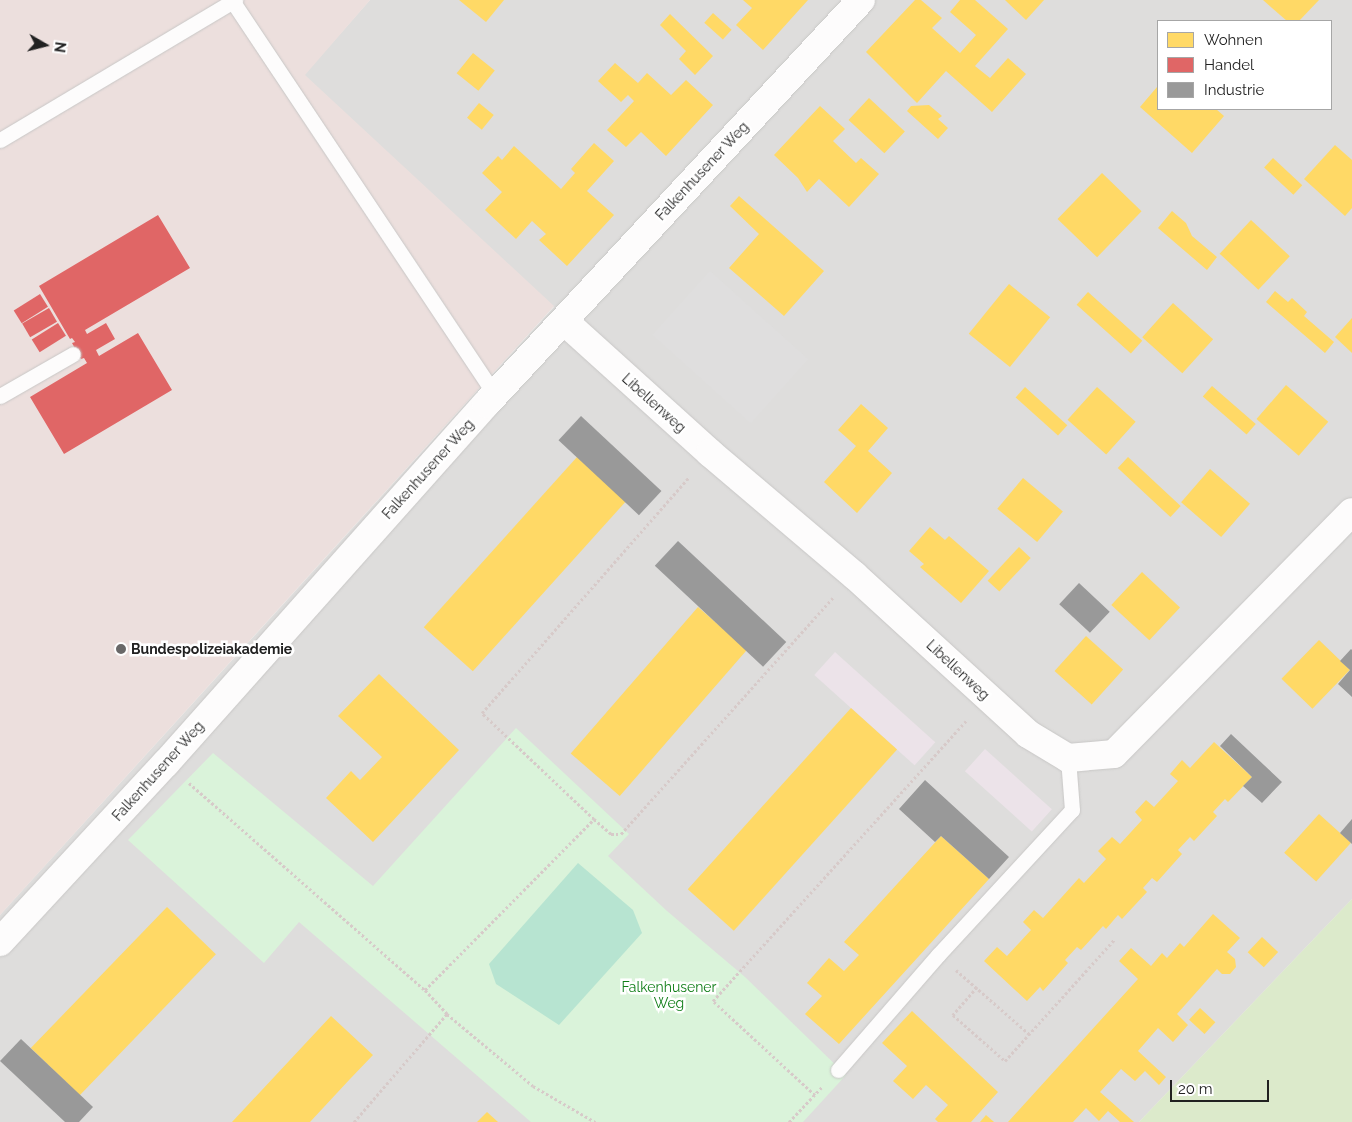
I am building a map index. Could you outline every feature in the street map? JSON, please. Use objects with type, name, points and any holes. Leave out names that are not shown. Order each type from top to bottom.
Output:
[{"type":"street","name":"Falkenhusener Weg","points":[[0,942],[166,763],[495,395],[861,0]]},
{"type":"street","name":"Libellenweg","points":[[564,321],[710,454],[854,575],[1028,734],[1068,758]]},
{"type":"street","points":[[1068,758],[1114,754],[1352,512]]},
{"type":"lane","points":[[0,140],[234,1],[495,395]]},
{"type":"lane","points":[[0,396],[73,354]]},
{"type":"lane","points":[[838,1070],[938,954],[1072,810],[1068,758]]},
{"type":"path","points":[[710,454],[482,713],[611,834],[621,834],[854,575]]},
{"type":"path","points":[[814,1095],[713,1001],[987,698]]},
{"type":"path","points":[[166,763],[425,990],[447,1014],[533,1086],[595,1122]]},
{"type":"path","points":[[425,990],[594,819]]},
{"type":"path","points":[[977,988],[953,1015],[1005,1061],[1115,939]]},
{"type":"path","points":[[938,954],[1029,1034]]},
{"type":"path","points":[[354,1122],[447,1014]]},
{"type":"path","points":[[789,1122],[838,1070]]},
{"type":"shaded area","name":"Bundespolizeiakademie","points":[[0,0],[370,0],[305,75],[554,306],[0,915]]},
{"type":"shaded area","points":[[370,0],[1352,0],[1352,899],[1139,1122],[0,1122],[0,915],[554,307],[304,75]]},
{"type":"shaded area","points":[[710,271],[808,359],[751,423],[652,335]]},
{"type":"shaded area","points":[[835,652],[935,742],[915,765],[814,675]]},
{"type":"shaded area","points":[[985,749],[1052,809],[1032,832],[965,771]]},
{"type":"green space","points":[[516,728],[629,834],[608,856],[667,911],[745,977],[846,1075],[803,1122],[531,1122],[299,922],[264,963],[128,840],[213,753],[373,886]]},
{"type":"green space","points":[[578,863],[633,910],[642,933],[559,1025],[496,984],[489,964]]},
{"type":"green space","points":[[1352,899],[1352,1122],[1139,1122]]},
{"type":"building: Wohnen","points":[[459,0],[504,0],[486,22]]},
{"type":"building: Wohnen","points":[[743,0],[808,0],[763,50],[736,25],[752,8]]},
{"type":"building: Wohnen","points":[[915,0],[921,0],[942,18],[932,28],[960,53],[976,35],[950,12],[960,0],[975,0],[1008,29],[975,66],[990,78],[1008,58],[1026,74],[992,112],[946,71],[917,103],[866,52]]},
{"type":"building: Wohnen","points":[[1005,0],[1044,0],[1026,20]]},
{"type":"building: Wohnen","points":[[1263,0],[1319,0],[1300,20],[1286,20]]},
{"type":"building: Wohnen","points":[[713,13],[732,30],[723,39],[704,23]]},
{"type":"building: Wohnen","points":[[670,14],[713,56],[695,75],[679,59],[686,51],[660,25]]},
{"type":"building: Wohnen","points":[[473,53],[495,71],[478,91],[457,73]]},
{"type":"building: Wohnen","points":[[615,63],[638,83],[647,73],[671,95],[686,80],[713,105],[666,156],[641,132],[626,147],[607,130],[634,101],[628,95],[621,102],[598,81]]},
{"type":"building: Wohnen","points":[[1157,87],[1157,110],[1217,110],[1224,116],[1192,153],[1140,107]]},
{"type":"building: Wohnen","points":[[869,98],[905,131],[884,153],[849,120]]},
{"type":"building: Wohnen","points":[[479,103],[494,115],[482,130],[467,118]]},
{"type":"building: Wohnen","points":[[929,105],[942,116],[938,119],[948,128],[938,139],[907,111],[911,106]]},
{"type":"building: Wohnen","points":[[820,106],[845,129],[833,141],[856,163],[861,158],[879,174],[849,207],[819,179],[807,192],[798,178],[774,155]]},
{"type":"building: Wohnen","points":[[594,143],[614,161],[587,191],[614,215],[567,266],[539,240],[546,234],[532,221],[516,239],[485,210],[502,192],[482,173],[498,156],[502,160],[514,146],[561,189],[575,173],[571,169]]},
{"type":"building: Wohnen","points":[[1335,145],[1352,160],[1352,208],[1345,216],[1304,179]]},
{"type":"building: Wohnen","points":[[1273,158],[1302,185],[1293,195],[1264,168]]},
{"type":"building: Wohnen","points":[[1102,173],[1142,211],[1097,257],[1058,219]]},
{"type":"building: Wohnen","points":[[739,196],[824,271],[784,316],[729,268],[759,234],[730,206]]},
{"type":"building: Wohnen","points":[[1172,211],[1186,223],[1192,236],[1217,257],[1207,270],[1158,228]]},
{"type":"building: Wohnen","points":[[1251,220],[1290,256],[1258,290],[1220,254]]},
{"type":"building: Wohnen","points":[[1009,284],[1050,317],[1010,367],[969,334]]},
{"type":"building: Wohnen","points":[[1275,291],[1288,302],[1292,298],[1307,312],[1304,316],[1334,342],[1325,353],[1266,302]]},
{"type":"building: Wohnen","points":[[1088,292],[1142,341],[1131,353],[1077,305]]},
{"type":"building: Wohnen","points":[[1173,303],[1213,339],[1182,373],[1142,337]]},
{"type":"building: Wohnen","points":[[1352,318],[1352,353],[1335,337]]},
{"type":"building: Wohnen","points":[[1286,385],[1328,422],[1299,456],[1256,419]]},
{"type":"building: Wohnen","points":[[1212,386],[1256,424],[1247,435],[1203,397]]},
{"type":"building: Wohnen","points":[[1025,387],[1067,425],[1058,436],[1016,397]]},
{"type":"building: Wohnen","points":[[1097,387],[1136,422],[1106,454],[1068,420]]},
{"type":"building: Wohnen","points":[[861,404],[888,428],[868,451],[892,473],[857,513],[824,482],[856,446],[838,430]]},
{"type":"building: Wohnen","points":[[577,457],[626,501],[473,671],[424,627]]},
{"type":"building: Wohnen","points":[[1128,457],[1181,506],[1170,517],[1118,468]]},
{"type":"building: Wohnen","points":[[1210,469],[1250,504],[1221,537],[1181,502]]},
{"type":"building: Wohnen","points":[[1023,478],[1063,511],[1037,542],[997,509]]},
{"type":"building: Wohnen","points":[[930,527],[945,540],[949,536],[989,571],[961,603],[920,567],[924,564],[909,551]]},
{"type":"building: Wohnen","points":[[1019,547],[1031,558],[999,592],[988,581]]},
{"type":"building: Wohnen","points":[[1142,572],[1180,607],[1149,640],[1111,605]]},
{"type":"building: Wohnen","points":[[698,607],[747,650],[620,796],[571,753]]},
{"type":"building: Wohnen","points":[[1086,636],[1123,669],[1092,704],[1055,671]]},
{"type":"building: Wohnen","points":[[1319,640],[1350,670],[1312,709],[1281,679]]},
{"type":"building: Wohnen","points":[[379,674],[459,750],[373,842],[326,798],[351,771],[360,780],[382,757],[338,716]]},
{"type":"building: Wohnen","points":[[851,708],[897,749],[734,931],[688,889]]},
{"type":"building: Wohnen","points":[[1214,742],[1252,777],[1228,802],[1225,799],[1213,812],[1217,816],[1194,841],[1190,837],[1178,850],[1182,854],[1157,882],[1152,878],[1143,888],[1147,892],[1122,919],[1118,915],[1106,929],[1103,926],[1081,950],[1077,947],[1065,960],[1068,963],[1043,991],[1040,987],[1027,1001],[984,961],[997,947],[1007,956],[1031,930],[1023,922],[1034,910],[1043,918],[1079,878],[1084,883],[1106,859],[1098,851],[1112,837],[1120,844],[1142,820],[1135,812],[1146,800],[1154,807],[1178,781],[1170,774],[1182,760],[1190,768]]},
{"type":"building: Wohnen","points":[[1319,814],[1351,843],[1316,881],[1284,853]]},
{"type":"building: Wohnen","points":[[941,836],[989,879],[839,1044],[805,1014],[822,996],[807,983],[829,958],[844,971],[859,955],[844,942]]},
{"type":"building: Wohnen","points":[[167,907],[216,954],[80,1095],[31,1048]]},
{"type":"building: Wohnen","points":[[1213,914],[1240,938],[1227,952],[1235,959],[1236,967],[1230,974],[1222,974],[1217,969],[1177,1014],[1188,1025],[1173,1042],[1158,1028],[1138,1051],[1166,1077],[1159,1085],[1145,1071],[1135,1081],[1121,1069],[1100,1092],[1134,1122],[1120,1122],[1108,1111],[1099,1121],[1086,1108],[1073,1122],[1008,1122],[1138,979],[1119,961],[1131,948],[1151,966],[1162,953],[1167,958],[1180,943],[1184,947]]},
{"type":"building: Wohnen","points":[[1262,937],[1278,952],[1264,967],[1248,952]]},
{"type":"building: Wohnen","points":[[1200,1008],[1215,1022],[1204,1034],[1189,1020]]},
{"type":"building: Wohnen","points":[[912,1011],[998,1092],[971,1122],[938,1122],[935,1119],[948,1105],[926,1085],[913,1099],[893,1081],[907,1066],[882,1043]]},
{"type":"building: Wohnen","points":[[331,1016],[373,1055],[310,1122],[232,1122]]},
{"type":"building: Wohnen","points":[[487,1112],[498,1122],[477,1122]]},
{"type":"building: Wohnen","points":[[986,1115],[994,1122],[980,1122]]},
{"type":"building: Handel","points":[[158,215],[190,268],[85,330],[87,334],[106,323],[115,339],[96,350],[99,356],[138,333],[172,390],[64,454],[30,397],[87,363],[84,358],[81,359],[72,343],[75,342],[72,338],[70,339],[39,286]]},
{"type":"building: Handel","points":[[40,294],[48,307],[22,323],[14,310]]},
{"type":"building: Handel","points":[[49,308],[57,322],[30,337],[22,324]]},
{"type":"building: Handel","points":[[58,323],[66,336],[40,352],[32,339]]},
{"type":"building: Industrie","points":[[581,416],[661,491],[639,515],[558,440]]},
{"type":"building: Industrie","points":[[678,541],[786,642],[763,667],[655,566]]},
{"type":"building: Industrie","points":[[1079,583],[1110,612],[1090,633],[1059,604]]},
{"type":"building: Industrie","points":[[1351,649],[1352,697],[1338,684],[1350,670],[1340,661]]},
{"type":"building: Industrie","points":[[1231,734],[1282,782],[1262,803],[1243,786],[1252,777],[1220,746]]},
{"type":"building: Industrie","points":[[925,780],[1009,857],[989,879],[941,836],[935,842],[899,809]]},
{"type":"building: Industrie","points":[[1352,819],[1352,844],[1340,833]]},
{"type":"building: Industrie","points":[[21,1039],[93,1107],[79,1122],[65,1122],[0,1061]]},
{"type":"place","name":"Bundespolizeiakademie","points":[[121,649]]}]
